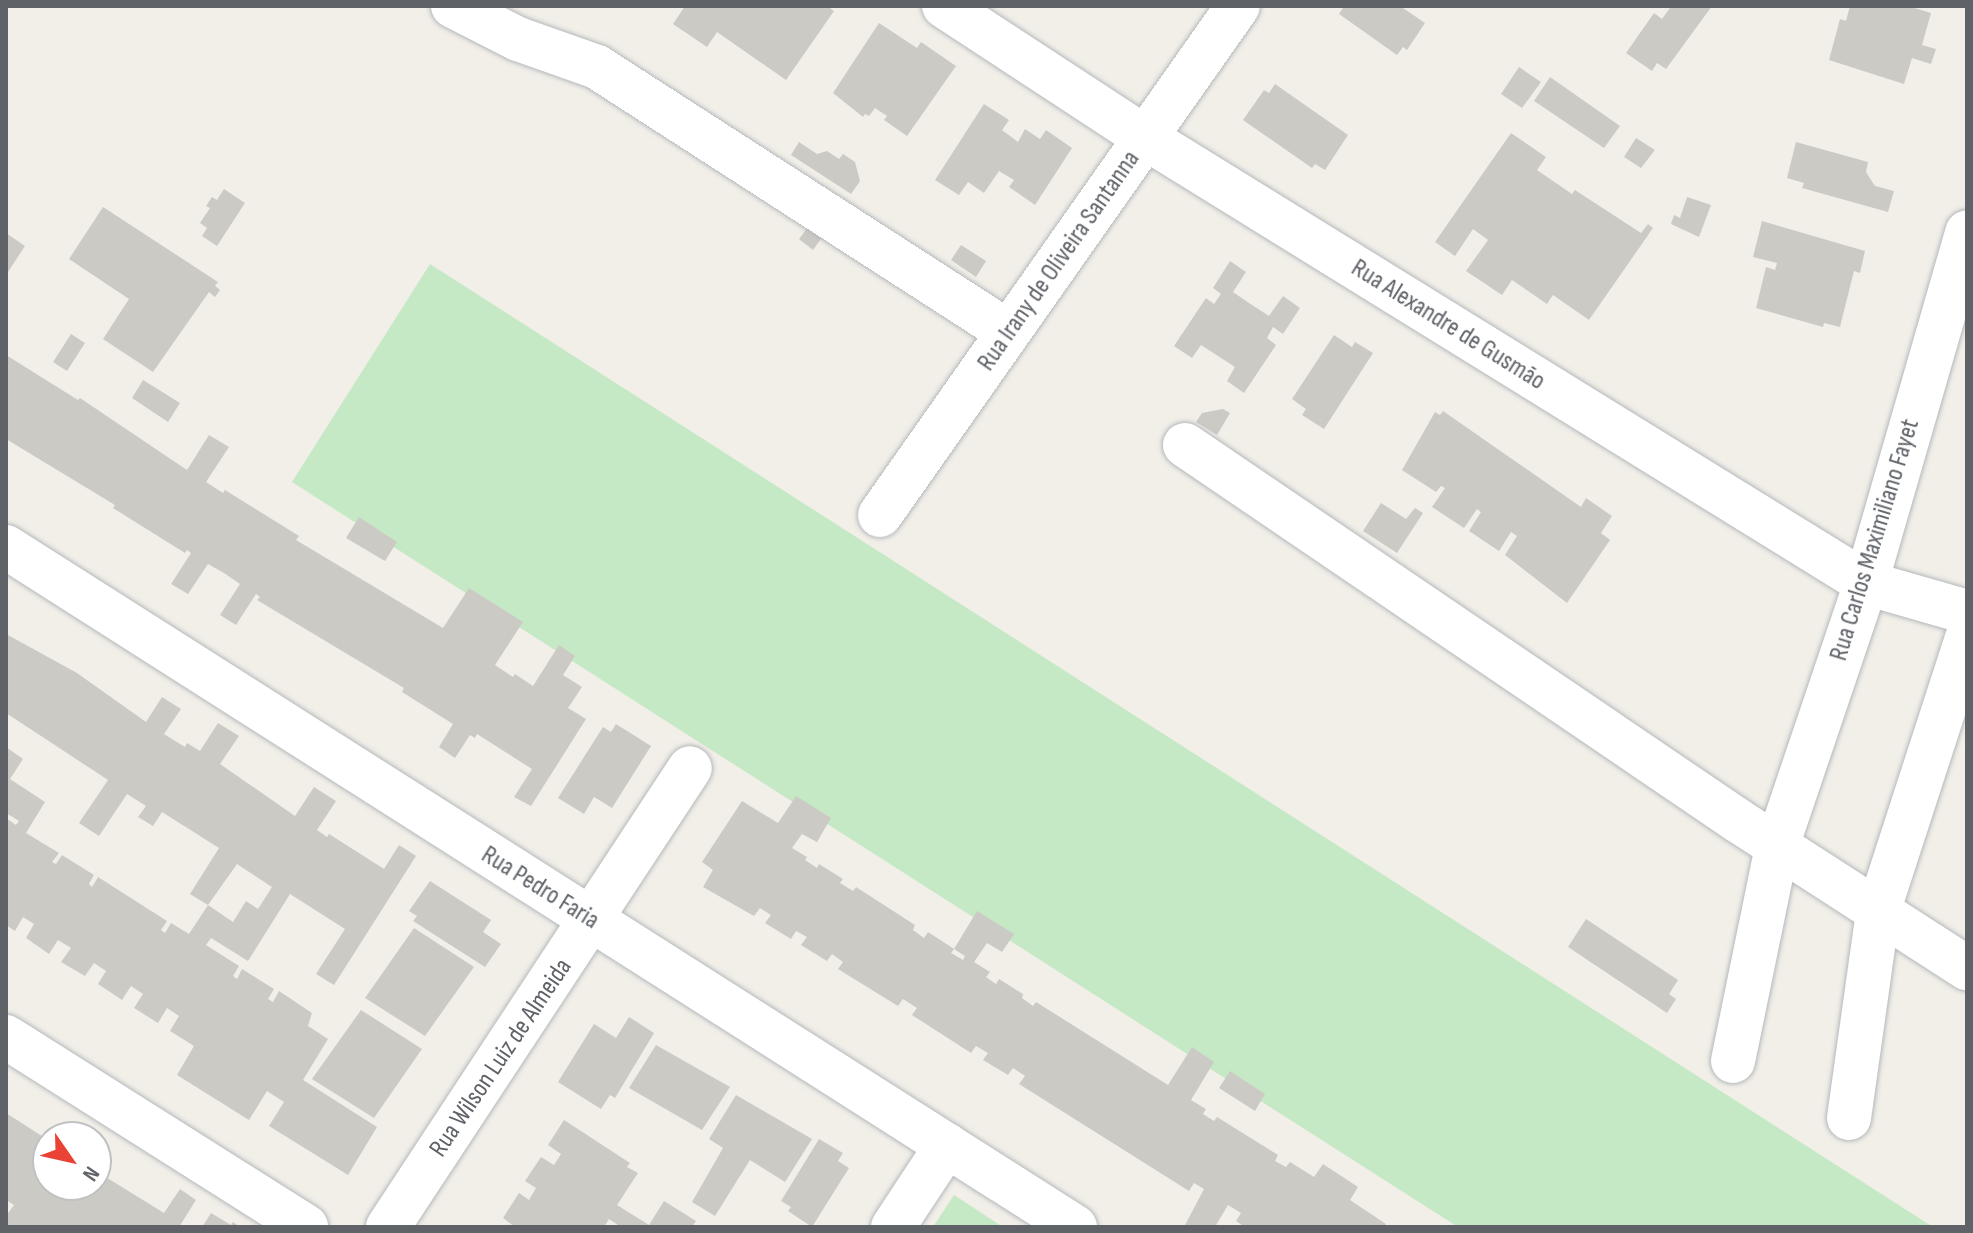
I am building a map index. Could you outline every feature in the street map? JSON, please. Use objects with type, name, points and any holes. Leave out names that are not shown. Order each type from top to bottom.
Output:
[{"type":"street","points":[[453,6],[518,39],[597,67],[1008,332]]},
{"type":"street","name":"Rua Alexandre de Gusmão","points":[[944,6],[1146,138],[1866,583],[1967,612]]},
{"type":"street","name":"Rua Irany de Oliveira Santanna","points":[[880,515],[1238,6]]},
{"type":"street","name":"Rua Carlos Maximiliano Fayet","points":[[1733,1061],[1777,846],[1952,338],[1967,232]]},
{"type":"street","points":[[1185,445],[1777,846],[1967,968]]},
{"type":"street","name":"Rua Pedro Faria","points":[[6,547],[1075,1227]]},
{"type":"street","points":[[1849,1118],[1878,912],[1967,638]]},
{"type":"street","name":"Rua Wilson Luiz de Almeida","points":[[388,1227],[690,768]]},
{"type":"street","points":[[6,1037],[306,1227]]},
{"type":"street","points":[[893,1227],[947,1145]]},
{"type":"green space","points":[[430,264],[1933,1227],[1458,1227],[292,482]]},
{"type":"green space","points":[[954,1195],[1003,1227],[933,1227]]},
{"type":"building","points":[[685,6],[827,6],[834,11],[786,80],[717,32],[707,47],[673,24]]},
{"type":"building","points":[[1344,6],[1400,6],[1425,23],[1407,50],[1403,47],[1397,55],[1339,14]]},
{"type":"building","points":[[1667,6],[1712,6],[1666,69],[1657,63],[1652,71],[1626,53],[1654,13],[1662,19],[1670,8]]},
{"type":"building","points":[[1850,6],[1908,6],[1931,13],[1922,45],[1936,49],[1931,64],[1912,58],[1904,84],[1829,60],[1840,19],[1846,21]]},
{"type":"building","points":[[879,23],[917,48],[921,42],[956,66],[907,136],[884,120],[887,116],[875,108],[869,116],[865,114],[863,117],[833,93]]},
{"type":"building","points":[[1519,67],[1541,82],[1522,108],[1501,94]]},
{"type":"building","points":[[1550,77],[1620,126],[1604,148],[1534,101]]},
{"type":"building","points":[[1275,84],[1348,135],[1325,170],[1315,164],[1312,168],[1243,120],[1264,90],[1269,93]]},
{"type":"building","points":[[984,104],[1009,120],[1002,130],[1018,142],[1025,129],[1040,139],[1046,130],[1072,148],[1035,205],[1009,187],[1014,180],[999,171],[984,193],[968,182],[959,195],[935,180]]},
{"type":"building","points":[[1511,133],[1546,157],[1537,170],[1572,194],[1575,190],[1641,233],[1648,224],[1653,228],[1589,320],[1553,295],[1547,304],[1512,280],[1502,295],[1466,271],[1488,240],[1473,229],[1455,256],[1435,242]]},
{"type":"building","points":[[1636,138],[1655,150],[1641,168],[1624,157]]},
{"type":"building","points":[[799,142],[817,154],[827,151],[839,159],[843,154],[855,162],[860,181],[851,194],[791,155]]},
{"type":"building","points":[[1796,142],[1868,162],[1866,172],[1875,186],[1894,191],[1888,212],[1802,188],[1804,183],[1787,178]]},
{"type":"building","points":[[224,189],[245,203],[217,246],[202,236],[207,228],[200,223],[210,208],[206,206],[212,197],[217,200]]},
{"type":"building","points":[[1687,197],[1711,205],[1699,237],[1671,224],[1674,215],[1680,218]]},
{"type":"building","points":[[103,207],[218,282],[215,286],[220,290],[215,297],[209,292],[153,372],[103,339],[129,299],[69,259]]},
{"type":"building","points":[[814,219],[828,229],[813,250],[799,239]]},
{"type":"building","points":[[1762,221],[1865,251],[1860,273],[1854,271],[1840,327],[1824,323],[1823,327],[1756,308],[1766,267],[1775,270],[1777,263],[1753,257]]},
{"type":"building","points":[[6,233],[25,246],[6,275]]},
{"type":"building","points":[[961,245],[986,261],[976,277],[951,260]]},
{"type":"building","points":[[1230,261],[1246,272],[1233,292],[1252,305],[1269,316],[1283,296],[1300,308],[1283,334],[1273,327],[1267,338],[1276,345],[1244,393],[1227,381],[1235,367],[1201,345],[1192,358],[1174,346],[1206,298],[1214,304],[1221,294],[1213,288]]},
{"type":"building","points":[[71,334],[85,343],[67,371],[53,362]]},
{"type":"building","points":[[1334,335],[1352,347],[1355,342],[1373,353],[1324,429],[1302,415],[1306,409],[1292,399]]},
{"type":"building","points":[[6,355],[78,400],[80,398],[187,470],[209,435],[229,447],[206,482],[223,493],[225,490],[299,536],[296,540],[443,628],[469,588],[523,622],[495,665],[513,677],[515,674],[533,686],[559,645],[575,656],[563,675],[582,687],[568,708],[586,719],[531,806],[514,797],[532,769],[477,734],[475,738],[470,735],[455,758],[439,747],[453,724],[402,692],[404,688],[257,600],[260,597],[256,594],[236,625],[220,615],[240,584],[224,573],[208,564],[188,594],[171,584],[191,553],[187,550],[185,553],[113,508],[115,505],[6,439]]},
{"type":"building","points":[[143,380],[180,403],[168,422],[132,398]]},
{"type":"building","points":[[1223,409],[1230,413],[1217,435],[1196,422],[1202,413]]},
{"type":"building","points":[[1443,411],[1581,507],[1586,498],[1612,516],[1601,533],[1610,540],[1567,603],[1505,555],[1517,536],[1511,532],[1499,551],[1469,531],[1481,512],[1477,509],[1464,528],[1432,507],[1445,488],[1441,486],[1436,492],[1402,470],[1435,412],[1440,415]]},
{"type":"building","points":[[1381,503],[1406,519],[1415,508],[1423,513],[1397,553],[1363,531]]},
{"type":"building","points":[[359,517],[397,542],[385,561],[346,538]]},
{"type":"building","points":[[6,634],[77,673],[146,722],[162,697],[181,709],[164,734],[185,747],[187,743],[200,751],[218,723],[239,736],[220,764],[295,816],[314,787],[336,801],[317,830],[327,837],[329,834],[384,869],[399,845],[416,856],[334,985],[316,974],[345,929],[290,894],[248,961],[211,938],[206,945],[239,966],[233,976],[237,979],[242,969],[274,989],[268,999],[273,1002],[279,991],[312,1013],[308,1026],[328,1039],[303,1080],[377,1127],[348,1175],[269,1126],[284,1102],[267,1091],[249,1120],[177,1075],[194,1046],[170,1031],[179,1016],[167,1008],[158,1023],[134,1008],[143,994],[131,986],[122,1000],[98,984],[106,971],[94,963],[85,976],[61,962],[71,948],[58,940],[49,954],[26,938],[34,924],[23,917],[15,931],[6,925],[6,818],[16,825],[19,821],[6,813],[6,747],[23,759],[10,779],[45,802],[26,833],[59,853],[52,862],[56,864],[62,855],[94,875],[89,884],[92,887],[98,877],[167,921],[161,930],[165,933],[171,923],[189,934],[208,905],[190,894],[219,848],[162,812],[153,826],[138,817],[146,806],[127,794],[99,836],[79,823],[108,780],[6,713]],"holes":[[[237,864],[272,887],[258,909],[246,901],[233,922],[208,905]]]},
{"type":"building","points":[[616,724],[651,746],[612,808],[594,797],[584,814],[558,798],[603,727],[611,732]]},
{"type":"building","points":[[796,796],[831,818],[817,842],[802,834],[792,848],[807,857],[805,860],[817,868],[819,864],[843,879],[840,883],[853,891],[856,887],[915,925],[913,930],[924,938],[928,932],[954,949],[977,911],[1014,934],[1002,952],[987,943],[974,962],[990,972],[986,977],[996,984],[999,979],[1023,994],[1022,998],[1033,1006],[1036,1002],[1168,1085],[1192,1047],[1214,1062],[1191,1100],[1206,1109],[1203,1114],[1214,1121],[1217,1117],[1278,1155],[1275,1161],[1286,1167],[1290,1162],[1314,1177],[1323,1164],[1358,1187],[1350,1200],[1386,1224],[1384,1227],[1245,1227],[1236,1221],[1241,1213],[1228,1205],[1215,1227],[1184,1227],[1204,1189],[1194,1183],[1189,1191],[1019,1084],[1025,1076],[1013,1068],[1008,1075],[983,1060],[988,1053],[976,1046],[971,1053],[912,1015],[917,1008],[903,999],[898,1006],[838,969],[843,962],[832,954],[827,961],[801,945],[807,937],[796,931],[791,939],[765,923],[771,915],[760,908],[754,916],[703,887],[713,870],[702,862],[742,801],[778,823]],"holes":[[[954,949],[965,956],[963,960],[951,953]]]},
{"type":"building","points":[[430,881],[491,920],[483,932],[501,944],[485,967],[413,921],[417,916],[409,911]]},
{"type":"building","points":[[1586,919],[1678,980],[1669,994],[1676,999],[1667,1013],[1568,947]]},
{"type":"building","points":[[414,928],[474,967],[425,1036],[365,998]]},
{"type":"building","points":[[361,1010],[422,1049],[374,1118],[312,1079]]},
{"type":"building","points":[[629,1017],[654,1033],[615,1098],[610,1095],[601,1109],[558,1082],[594,1024],[616,1038]]},
{"type":"building","points":[[656,1045],[730,1087],[702,1130],[629,1088]]},
{"type":"building","points":[[1230,1071],[1265,1094],[1255,1111],[1219,1088]]},
{"type":"building","points":[[736,1095],[812,1139],[785,1182],[750,1160],[715,1216],[692,1202],[723,1148],[709,1139]]},
{"type":"building","points":[[6,1113],[32,1130],[32,1201],[112,1201],[112,1181],[164,1213],[180,1189],[196,1200],[179,1227],[6,1227],[6,1216],[14,1205],[6,1200]]},
{"type":"building","points":[[564,1120],[630,1163],[627,1167],[638,1173],[617,1205],[649,1225],[664,1201],[696,1221],[692,1227],[621,1227],[609,1219],[604,1227],[515,1227],[503,1218],[519,1193],[529,1200],[536,1188],[525,1181],[541,1157],[554,1165],[561,1154],[548,1145]]},
{"type":"building","points":[[819,1139],[843,1153],[838,1161],[849,1168],[812,1227],[788,1211],[791,1207],[781,1201]]},
{"type":"building","points":[[211,1213],[231,1225],[233,1222],[240,1227],[202,1227]]}]
